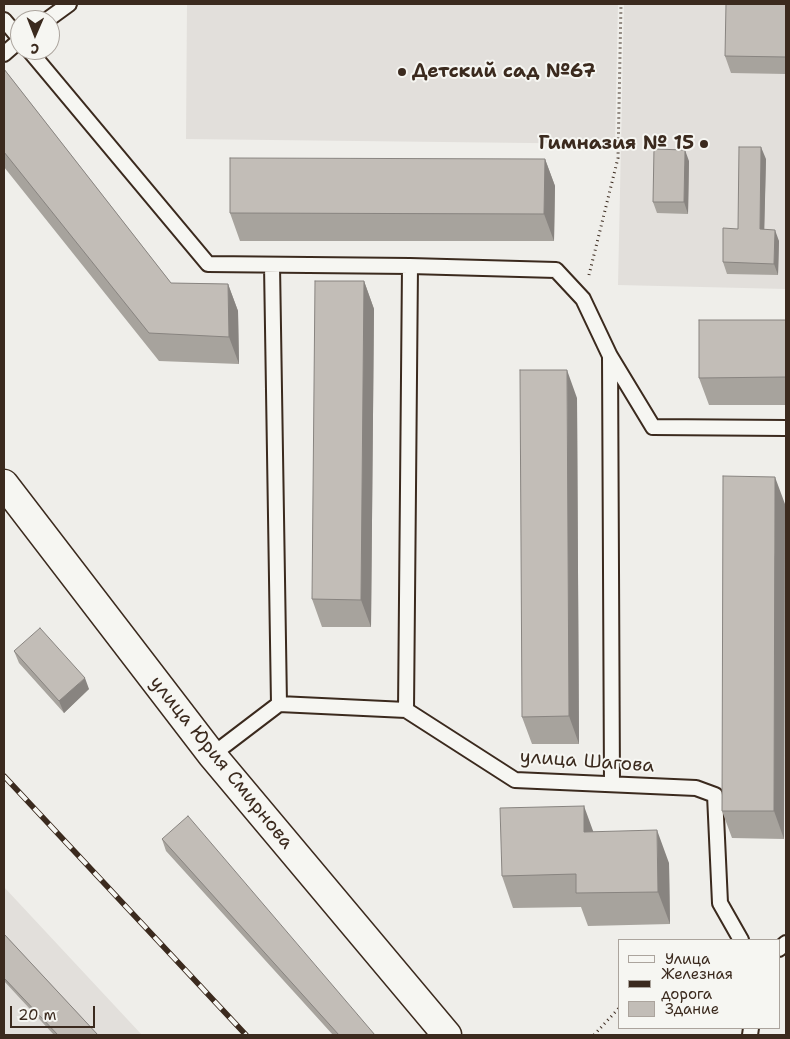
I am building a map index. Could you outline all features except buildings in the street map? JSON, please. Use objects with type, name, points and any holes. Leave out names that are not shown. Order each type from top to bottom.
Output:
[{"type":"main road","name":"улица Юрия Смирнова","points":[[4,484],[212,756],[447,1035]]},
{"type":"lane","points":[[37,60],[208,264],[556,270],[583,300],[610,356],[653,427],[786,428]]},
{"type":"lane","points":[[272,265],[278,704]]},
{"type":"lane","points":[[212,756],[278,704],[406,710],[410,266]]},
{"type":"lane","points":[[610,356],[612,783]]},
{"type":"lane","name":"улица Шагова","points":[[406,710],[515,780],[696,788],[716,795],[720,903],[740,939]]},
{"type":"path","points":[[583,300],[618,158],[622,4]]},
{"type":"path","points":[[594,1035],[618,1009]]},
{"type":"shaded area","name":"Детский сад №67","points":[[187,4],[618,4],[615,144],[186,139]]},
{"type":"shaded area","name":"Гимназия № 15","points":[[624,4],[786,4],[786,289],[618,285]]},
{"type":"shaded area","points":[[4,887],[142,1035],[4,1035]]},
{"type":"railway","points":[[4,776],[246,1035]]},
{"type":"place","name":"Детский сад №67","points":[[402,72]]},
{"type":"place","name":"Гимназия № 15","points":[[704,144]]}]
